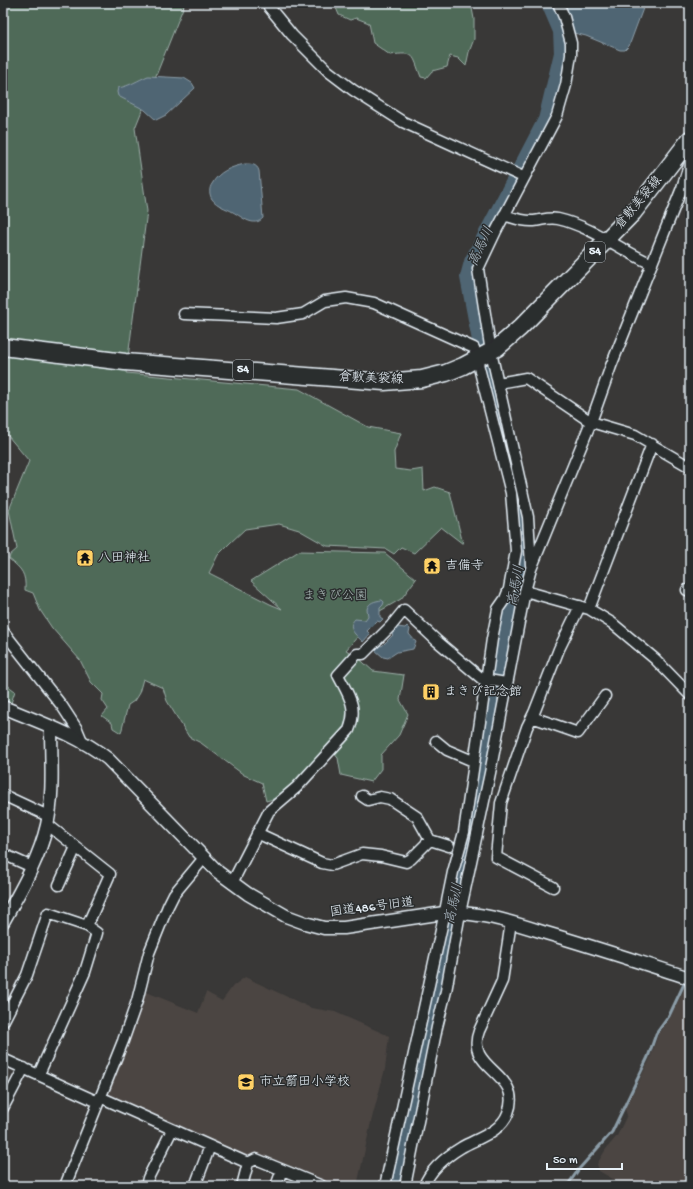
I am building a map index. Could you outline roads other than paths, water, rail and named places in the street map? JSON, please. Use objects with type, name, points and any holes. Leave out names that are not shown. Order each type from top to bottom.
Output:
[{"type":"main road","name":"倉敷美袋線","points":[[3,347],[124,362],[384,382],[422,379],[446,373],[484,356],[520,328],[633,213],[689,152]]},
{"type":"street","points":[[452,872],[464,832],[474,761],[490,680],[492,639],[498,609],[505,599],[509,589],[516,551],[511,493],[484,356],[478,269],[504,215],[519,176],[557,116],[568,76],[571,55],[571,43],[564,17],[558,3]]},
{"type":"street","points":[[269,7],[292,35],[328,71],[353,90],[403,122],[519,176]]},
{"type":"street","points":[[385,1186],[451,913],[490,773],[504,682],[531,569],[591,422],[611,366],[682,188],[689,152]]},
{"type":"street","points":[[504,215],[519,220],[533,221],[548,218],[558,219],[583,227],[599,234],[606,241],[633,256],[652,264]]},
{"type":"street","points":[[184,314],[276,318],[302,314],[325,301],[346,298],[374,303],[474,348],[484,356],[498,383],[528,517],[531,569]]},
{"type":"street","points":[[498,383],[526,378],[591,422],[635,435],[690,467]]},
{"type":"street","points":[[553,887],[496,857],[501,803],[528,727],[559,649],[584,608],[652,444]]},
{"type":"street","points":[[525,591],[584,608],[612,623],[655,659],[690,695]]},
{"type":"street","points":[[232,883],[269,811],[297,786],[349,730],[353,720],[351,698],[338,675],[357,654],[363,654],[404,610],[436,641],[482,678],[504,682]]},
{"type":"street","points":[[3,631],[62,706],[78,729],[82,741]]},
{"type":"street","points":[[532,717],[578,733],[605,696]]},
{"type":"street","name":"国道486号旧道","points":[[3,707],[51,727],[95,748],[108,759],[204,858],[232,883],[260,902],[286,916],[324,928],[357,927],[451,913],[511,922],[690,978]]},
{"type":"street","points":[[3,922],[32,867],[42,844],[48,820],[50,801],[51,727]]},
{"type":"street","points":[[436,741],[447,750],[474,761]]},
{"type":"street","points":[[3,795],[48,820],[76,847],[110,874],[87,926]]},
{"type":"street","points":[[362,796],[368,800],[380,797],[390,799],[417,817],[430,840],[449,846]]},
{"type":"street","points":[[449,846],[454,841],[458,832],[464,832]]},
{"type":"street","points":[[257,833],[322,863],[332,865],[362,854],[381,856],[406,862],[412,859],[430,840]]},
{"type":"street","points":[[405,1186],[437,1027],[446,991],[452,872],[452,859],[449,846]]},
{"type":"street","points":[[59,885],[76,847]]},
{"type":"street","points":[[3,854],[32,867]]},
{"type":"street","points":[[65,1186],[138,1001],[149,953],[168,906],[174,894],[204,858]]},
{"type":"street","points":[[3,1022],[26,975],[48,913],[87,926],[97,933],[84,972],[39,1074]]},
{"type":"street","points":[[424,1186],[436,1168],[446,1158],[491,1132],[501,1125],[508,1115],[511,1105],[511,1093],[507,1084],[484,1061],[478,1053],[476,1045],[479,1031],[502,981],[511,922]]},
{"type":"street","points":[[3,1059],[248,1163]]},
{"type":"street","points":[[3,1108],[24,1068]]},
{"type":"street","points":[[146,1186],[148,1178],[172,1130]]},
{"type":"street","points":[[195,1186],[210,1146]]},
{"type":"street","points":[[242,1186],[248,1163],[256,1159],[322,1186]]},
{"type":"street","points":[[276,1186],[282,1170]]},
{"type":"water","points":[[562,3],[645,3],[629,46],[625,50],[620,50],[586,36],[574,33]]},
{"type":"water","points":[[148,76],[184,78],[192,83],[195,88],[166,115],[156,120],[145,110],[118,96],[117,92],[118,88]]},
{"type":"water","points":[[245,164],[252,164],[259,171],[263,218],[256,222],[248,221],[219,205],[212,199],[210,193],[211,186],[218,176],[230,168]]},
{"type":"water","points":[[382,600],[384,602],[380,608],[380,617],[383,619],[380,622],[377,621],[367,631],[370,634],[363,642],[353,631],[351,625],[352,622],[355,619],[365,620],[368,616],[367,609],[369,605],[375,601]]},
{"type":"water","points":[[407,626],[410,629],[409,634],[416,642],[413,649],[397,652],[388,658],[383,657],[375,650],[379,645],[382,646],[393,635],[391,633],[397,627],[405,628]]},
{"type":"waterway","name":"高馬川","points":[[394,1186],[429,1033],[447,939],[472,824],[504,648],[522,572],[522,527],[517,492],[488,377],[469,277],[473,262],[547,120],[563,53],[562,31],[550,3]]},
{"type":"waterway","points":[[567,1186],[579,1169],[612,1132],[648,1057],[656,1034],[669,1016],[684,984]]},
{"type":"place","name":"八田神社","points":[[85,558]]},
{"type":"place","name":"吉備寺","points":[[432,566]]},
{"type":"place","name":"まきび記念館","points":[[431,692]]},
{"type":"place","name":"市立箭田小学校","points":[[246,1082]]},
{"type":"park label","name":"まきび公園","points":[[335,596]]}]
